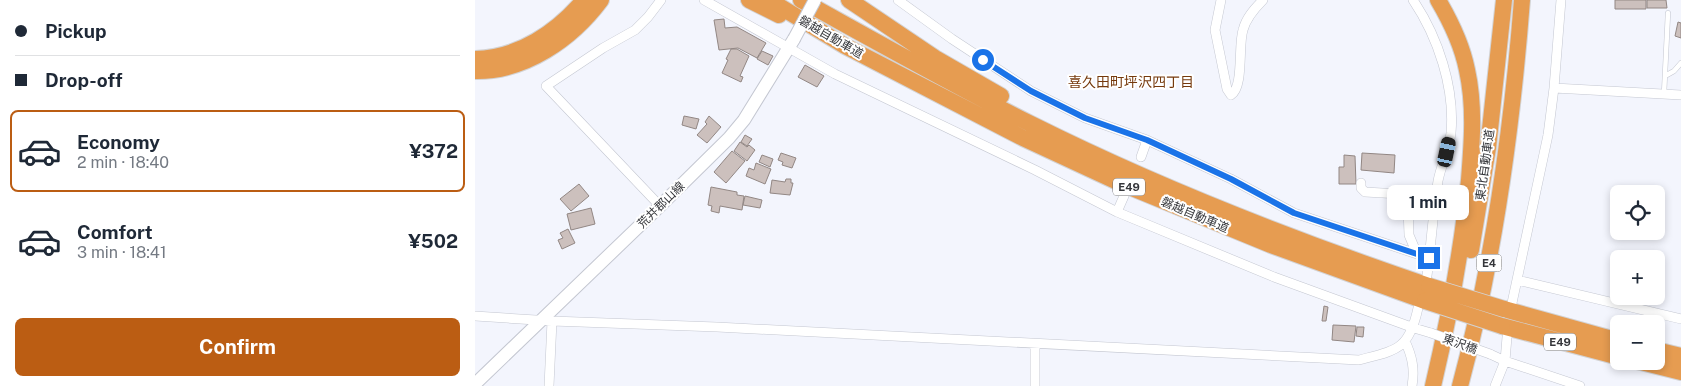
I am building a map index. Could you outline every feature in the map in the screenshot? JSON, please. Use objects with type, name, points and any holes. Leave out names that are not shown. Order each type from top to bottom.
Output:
[{"type":"highway","points":[[475,59],[499,56],[527,46],[553,30],[584,0]]},
{"type":"highway","points":[[475,71],[501,69],[536,56],[573,30],[601,0]]},
{"type":"highway","points":[[749,0],[845,46]]},
{"type":"highway","name":"磐越自動車道","points":[[769,0],[845,46],[1023,138],[1120,183],[1271,246],[1425,293],[1508,306],[1610,338]]},
{"type":"highway","name":"磐越自動車道","points":[[801,0],[933,74],[1123,167],[1340,256],[1505,331],[1610,355]]},
{"type":"highway","points":[[849,0],[935,58],[988,89],[1125,162],[1210,204]]},
{"type":"highway","points":[[1433,386],[1461,248],[1473,115],[1471,92],[1462,50],[1438,0]]},
{"type":"highway","name":"東北自動車道","points":[[1438,386],[1459,305],[1475,226],[1488,148],[1504,0]]},
{"type":"highway","name":"東北自動車道","points":[[1460,386],[1487,271],[1508,139],[1522,0]]},
{"type":"highway","points":[[1508,139],[1532,0]]},
{"type":"highway","points":[[1665,352],[1681,356]]},
{"type":"highway","points":[[1665,368],[1681,372]]},
{"type":"main road","name":"荒井郡山線","points":[[475,384],[546,321],[734,132],[744,120],[791,44],[815,0]]},
{"type":"street","points":[[661,0],[635,30],[603,48],[546,86],[661,206]]},
{"type":"street","name":"東沢橋","points":[[704,0],[791,44],[835,74],[1035,170],[1117,212],[1274,277],[1579,386]]},
{"type":"street","points":[[898,0],[1031,91],[1085,118],[1147,140],[1231,179],[1294,213],[1429,258]]},
{"type":"street","points":[[1221,0],[1215,30],[1227,89],[1231,95],[1234,93],[1240,73],[1240,49],[1243,29],[1252,11],[1263,0]]},
{"type":"street","points":[[475,316],[1359,360],[1384,354],[1405,341],[1413,328],[1425,293],[1439,179],[1451,135],[1452,108],[1436,40],[1413,0]]},
{"type":"street","points":[[1508,306],[1517,280],[1548,135],[1561,0]]},
{"type":"street","points":[[1554,88],[1681,96]]},
{"type":"street","points":[[1141,157],[1147,140]]},
{"type":"street","points":[[1361,183],[1361,188],[1365,192],[1404,196],[1408,207],[1409,235],[1417,254]]},
{"type":"street","points":[[1117,212],[1124,196]]},
{"type":"street","points":[[1517,280],[1681,319]]},
{"type":"street","points":[[546,321],[549,386]]},
{"type":"street","points":[[1495,386],[1505,361],[1505,331]]},
{"type":"street","points":[[1405,341],[1412,359],[1414,373],[1412,386]]},
{"type":"street","points":[[1035,344],[1035,386]]},
{"type":"lane","points":[[1664,94],[1668,14]]},
{"type":"lane","points":[[1665,76],[1674,71],[1681,63]]},
{"type":"building","points":[[1615,0],[1646,0],[1646,9],[1615,9]]},
{"type":"building","points":[[1647,0],[1666,0],[1667,8],[1647,8]]},
{"type":"building","points":[[724,19],[725,28],[737,27],[766,43],[757,58],[738,48],[719,50],[714,20]]},
{"type":"building","points":[[1678,22],[1681,23],[1681,38],[1675,36]]},
{"type":"building","points":[[731,49],[737,49],[749,56],[740,76],[743,77],[741,82],[722,73]]},
{"type":"building","points":[[762,51],[773,56],[768,65],[757,59]]},
{"type":"building","points":[[805,65],[824,76],[817,87],[798,77]]},
{"type":"building","points":[[684,116],[699,119],[696,129],[682,125]]},
{"type":"building","points":[[709,116],[721,127],[707,143],[697,135],[707,124],[705,122]]},
{"type":"building","points":[[745,135],[752,139],[747,146],[741,142]]},
{"type":"building","points":[[740,142],[747,147],[749,145],[755,150],[747,161],[734,151]]},
{"type":"building","points":[[732,151],[745,161],[726,183],[714,172]]},
{"type":"building","points":[[781,153],[796,158],[792,168],[782,165],[783,162],[778,160]]},
{"type":"building","points":[[1362,153],[1395,155],[1394,173],[1361,170]]},
{"type":"building","points":[[762,155],[773,159],[770,167],[759,162]]},
{"type":"building","points":[[1344,155],[1355,156],[1356,184],[1339,184],[1339,167],[1344,167]]},
{"type":"building","points":[[756,163],[771,169],[765,184],[746,176],[749,168],[754,170]]},
{"type":"building","points":[[786,179],[791,179],[791,183],[793,183],[790,195],[770,193],[772,180],[785,182]]},
{"type":"building","points":[[579,184],[589,196],[571,211],[560,199]]},
{"type":"building","points":[[711,187],[737,192],[737,195],[744,196],[742,210],[720,206],[719,213],[711,211],[712,206],[708,205]]},
{"type":"building","points":[[745,196],[762,200],[760,208],[743,205]]},
{"type":"building","points":[[591,208],[595,224],[571,230],[567,214]]},
{"type":"building","points":[[568,229],[575,243],[562,249],[558,240],[563,238],[560,233]]},
{"type":"building","points":[[1324,306],[1328,307],[1326,321],[1322,321]]},
{"type":"building","points":[[1333,325],[1356,326],[1354,342],[1332,340]]},
{"type":"building","points":[[1357,327],[1364,327],[1363,337],[1356,336]]},
{"type":"district","name":"喜久田町坪沢四丁目","points":[[1131,82]]},
{"type":"route","points":[[983,60],[1031,91],[1085,118],[1147,140],[1231,179],[1294,213],[1429,258]]}]
